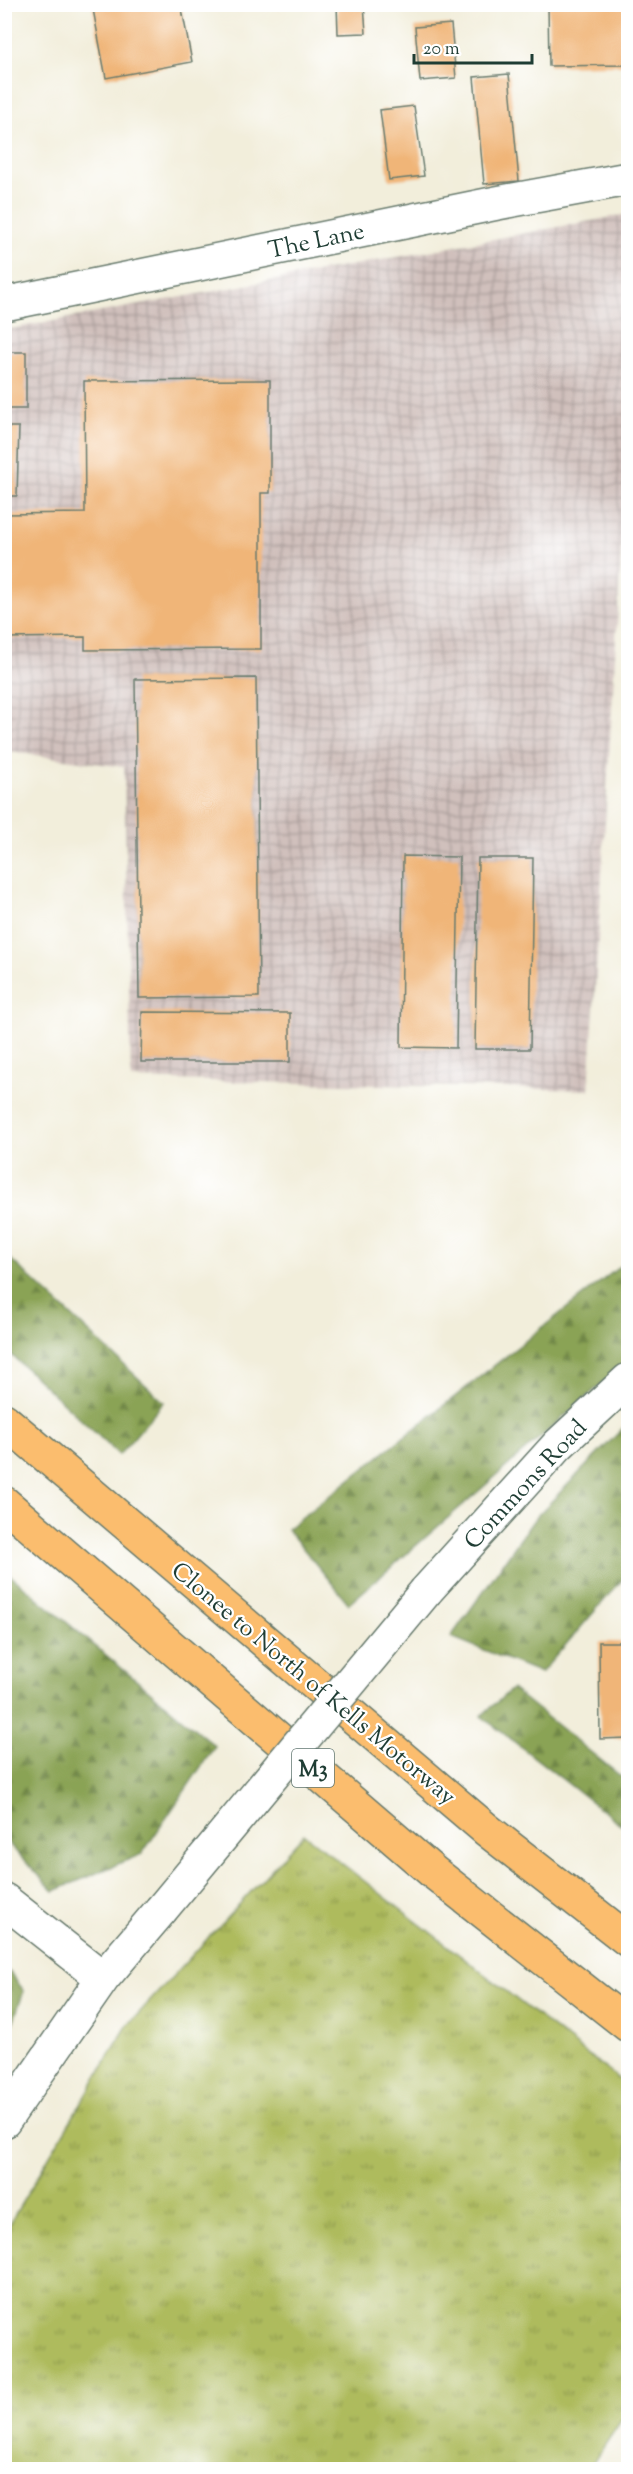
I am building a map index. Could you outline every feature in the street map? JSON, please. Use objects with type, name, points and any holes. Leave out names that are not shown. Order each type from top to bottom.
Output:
[{"type":"highway","name":"Clonee to North of Kells Motorway","points":[[4,1420],[487,1830],[628,1940]]},
{"type":"highway","name":"M3","points":[[4,1503],[432,1871],[628,2025]]},
{"type":"street","name":"The Lane","points":[[4,304],[497,203],[628,179]]},
{"type":"street","name":"Commons Road","points":[[4,2121],[103,1978],[426,1591],[558,1444],[628,1380]]},
{"type":"street","points":[[4,1900],[103,1978]]},
{"type":"shaded area","points":[[628,214],[628,440],[589,1090],[131,1079],[124,767],[5,751],[5,330]]},
{"type":"green space","points":[[5,1254],[164,1402],[119,1455],[5,1349]]},
{"type":"green space","points":[[628,1260],[628,1361],[349,1604],[287,1529]]},
{"type":"green space","points":[[628,1423],[628,1573],[541,1673],[451,1637],[535,1518]]},
{"type":"green space","points":[[4,1570],[215,1746],[142,1854],[54,1891],[5,1840]]},
{"type":"green space","points":[[512,1689],[628,1782],[628,1830],[481,1716]]},
{"type":"green space","points":[[304,1834],[628,2086],[628,2410],[589,2469],[5,2469],[5,2231],[127,2026]]},
{"type":"green space","points":[[5,1966],[24,1991],[5,2045]]},
{"type":"building","points":[[92,4],[133,4],[134,10],[164,4],[181,4],[192,62],[106,78]]},
{"type":"building","points":[[337,4],[364,4],[366,33],[338,34]]},
{"type":"building","points":[[548,4],[628,4],[628,65],[549,66]]},
{"type":"building","points":[[451,24],[456,78],[420,81],[415,27]]},
{"type":"building","points":[[509,74],[519,181],[484,184],[474,77]]},
{"type":"building","points":[[414,106],[424,176],[389,180],[380,110]]},
{"type":"building","points":[[4,352],[26,352],[26,409],[4,409]]},
{"type":"building","points":[[270,380],[270,493],[261,493],[261,649],[85,650],[85,637],[4,638],[4,514],[85,513],[84,381]]},
{"type":"building","points":[[4,427],[19,427],[17,496],[4,496]]},
{"type":"building","points":[[256,678],[259,997],[139,998],[135,679]]},
{"type":"building","points":[[403,856],[459,857],[456,1048],[401,1047]]},
{"type":"building","points":[[478,858],[533,858],[530,1049],[475,1049]]},
{"type":"building","points":[[142,1012],[290,1013],[290,1062],[141,1062]]},
{"type":"building","points":[[599,1642],[628,1642],[628,1738],[600,1739]]}]
